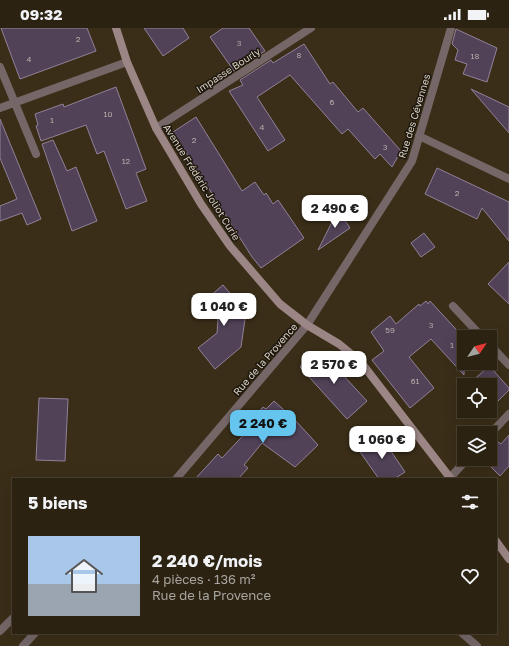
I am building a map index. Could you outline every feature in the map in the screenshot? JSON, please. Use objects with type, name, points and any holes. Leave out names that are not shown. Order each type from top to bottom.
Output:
[{"type":"street","name":"Avenue Frédéric Joliot Curie","points":[[116,28],[127,62],[156,128],[201,204],[230,246],[280,304],[307,326],[339,344],[360,362],[449,478]]},
{"type":"street","name":"Impasse Bourly","points":[[156,128],[311,28]]},
{"type":"street","name":"Rue des Cévennes","points":[[307,326],[412,161],[451,28]]},
{"type":"street","points":[[0,108],[127,62]]},
{"type":"street","points":[[0,67],[13,103],[36,154]]},
{"type":"street","points":[[419,136],[509,179]]},
{"type":"street","points":[[453,306],[475,330]]},
{"type":"street","name":"Rue de la Provence","points":[[177,478],[307,326]]},
{"type":"street","points":[[497,352],[509,365]]},
{"type":"street","points":[[497,427],[509,414]]},
{"type":"street","points":[[451,478],[461,466]]},
{"type":"street","points":[[497,542],[509,559]]},
{"type":"street","points":[[0,632],[12,619]]},
{"type":"street","points":[[23,646],[34,634]]},
{"type":"street","points":[[463,634],[477,646]]},
{"type":"building","points":[[1,28],[87,28],[96,51],[20,79]]},
{"type":"building","points":[[144,28],[183,28],[189,38],[163,56]]},
{"type":"building","points":[[223,28],[249,28],[265,51],[234,71],[210,37]]},
{"type":"building","points":[[456,29],[497,48],[487,82],[463,74],[467,64],[455,60],[458,50],[452,44]]},
{"type":"building","points":[[304,44],[330,84],[333,82],[358,112],[363,108],[401,151],[392,167],[380,154],[375,159],[348,129],[342,134],[290,75],[257,97],[285,140],[268,151],[229,91],[243,85],[240,80],[271,60],[273,63]]},
{"type":"building","points":[[116,87],[146,169],[136,173],[147,201],[126,209],[104,151],[97,154],[86,125],[41,141],[36,126],[38,125],[35,114],[63,104],[64,107]]},
{"type":"building","points":[[471,89],[509,107],[509,133]]},
{"type":"building","points":[[196,117],[242,191],[255,182],[264,195],[266,193],[273,204],[278,200],[304,238],[261,268],[252,257],[173,132]]},
{"type":"building","points":[[0,119],[41,219],[27,225],[22,213],[0,221],[0,206],[17,199],[0,158]]},
{"type":"building","points":[[53,140],[67,171],[76,167],[97,221],[72,231],[42,144]]},
{"type":"building","points":[[437,168],[509,202],[509,241],[482,208],[477,219],[425,194]]},
{"type":"building","points":[[338,210],[350,228],[318,250]]},
{"type":"building","points":[[424,233],[435,247],[421,257],[411,243]]},
{"type":"building","points":[[509,262],[509,304],[488,284]]},
{"type":"building","points":[[223,285],[246,312],[241,347],[215,369],[198,348],[217,333],[218,320],[203,302]]},
{"type":"building","points":[[426,301],[428,304],[430,301],[457,330],[457,367],[431,339],[409,357],[434,388],[410,408],[372,360],[384,351],[371,332],[390,316],[396,324],[419,304],[420,306]]},
{"type":"building","points":[[317,356],[330,361],[367,401],[347,419],[300,367],[307,358]]},
{"type":"building","points":[[459,370],[464,370],[464,375]]},
{"type":"building","points":[[485,370],[493,370],[509,388],[509,390],[497,402],[497,378],[476,378]]},
{"type":"building","points":[[39,398],[68,399],[65,461],[36,460]]},
{"type":"building","points":[[274,401],[295,420],[318,445],[295,467],[262,443],[244,465],[248,468],[239,478],[196,478],[218,454],[222,458],[254,424],[250,421],[263,407],[266,409]]},
{"type":"building","points":[[509,435],[509,466],[500,476],[490,466],[497,466],[497,443],[498,442],[501,444]]},
{"type":"building","points":[[382,438],[405,472],[396,478],[378,478],[358,449],[371,440],[374,444]]}]
